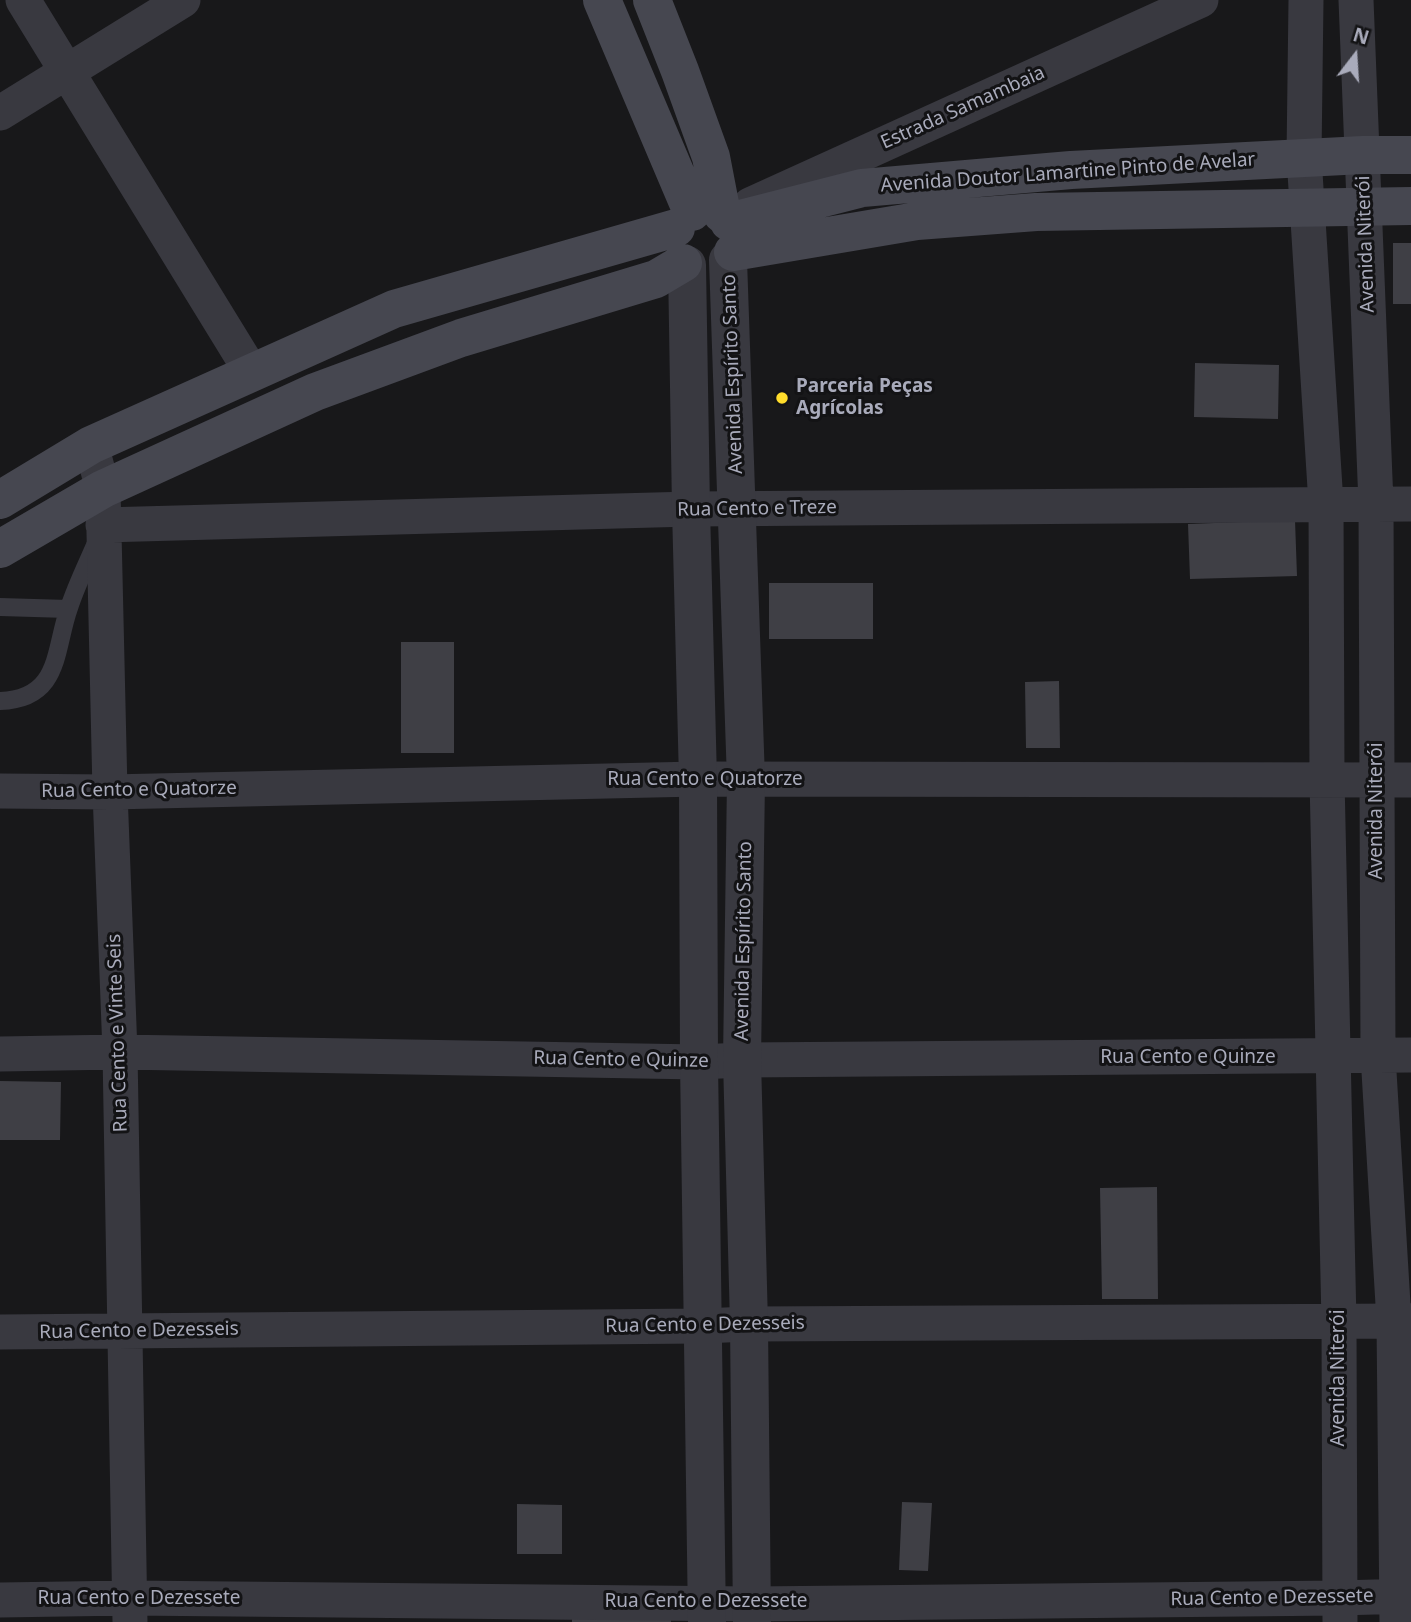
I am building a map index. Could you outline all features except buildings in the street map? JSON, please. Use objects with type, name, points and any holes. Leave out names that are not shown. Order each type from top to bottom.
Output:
[{"type":"main road","points":[[602,0],[708,237]]},
{"type":"main road","points":[[652,0],[711,157],[708,237]]},
{"type":"main road","name":"Avenida Doutor Lamartine Pinto de Avelar","points":[[0,500],[91,445],[394,309],[708,237],[862,188],[1071,170],[1363,155],[1411,155]]},
{"type":"main road","name":"Avenida Doutor Lamartine Pinto de Avelar","points":[[0,549],[103,507],[315,392],[461,338],[656,279],[708,237],[1036,212],[1411,206]]},
{"type":"street","points":[[23,0],[251,373]]},
{"type":"street","points":[[0,113],[183,0]]},
{"type":"street","name":"Estrada Samambaia","points":[[708,237],[1202,0]]},
{"type":"street","name":"Avenida Niterói","points":[[1306,0],[1304,158],[1326,504],[1327,779],[1339,1322],[1340,1610]]},
{"type":"street","name":"Avenida Niterói","points":[[1356,0],[1376,504],[1377,779],[1395,1055],[1403,1321],[1402,1604]]},
{"type":"street","points":[[707,1612],[698,779],[691,509],[708,237]]},
{"type":"street","name":"Avenida Espírito Santo","points":[[708,237],[738,509],[746,780],[742,1060],[749,1324],[752,1613]]},
{"type":"street","name":"Rua Cento e Vinte Seis","points":[[91,445],[103,507],[120,1052],[130,1610]]},
{"type":"street","name":"Rua Cento e Treze","points":[[103,507],[738,509],[1411,504]]},
{"type":"street","name":"Rua Cento e Quatorze","points":[[0,791],[110,792],[698,779],[1411,780]]},
{"type":"street","name":"Rua Cento e Quinze","points":[[0,1054],[120,1052],[699,1062],[1395,1055]]},
{"type":"street","name":"Rua Cento e Dezesseis","points":[[0,1332],[749,1324],[1403,1321]]},
{"type":"street","name":"Rua Cento e Dezessete","points":[[0,1600],[130,1610],[752,1613],[1340,1610],[1402,1604]]},
{"type":"lane","points":[[0,701],[35,693],[52,671],[61,646],[68,609],[103,507]]},
{"type":"lane","points":[[0,607],[68,609]]},
{"type":"place","name":"Parceria Peças Agrícolas","points":[[782,398]]}]
